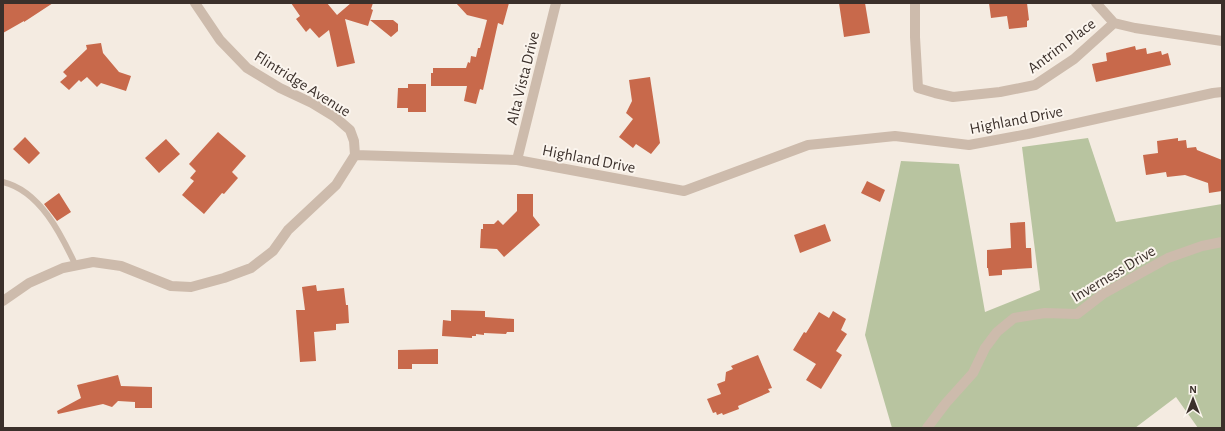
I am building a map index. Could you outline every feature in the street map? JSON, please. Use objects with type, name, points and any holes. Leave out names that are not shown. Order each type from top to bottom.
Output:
[{"type":"street","name":"Flintridge Avenue","points":[[195,3],[220,40],[247,68],[280,88],[312,103],[335,117],[350,130],[354,141],[355,156]]},
{"type":"street","name":"Alta Vista Drive","points":[[517,160],[556,3]]},
{"type":"street","name":"Antrim Place","points":[[915,3],[918,88],[953,97],[1000,92],[1035,85],[1074,59],[1114,23]]},
{"type":"street","points":[[1096,3],[1114,23],[1135,28],[1222,41]]},
{"type":"street","name":"Highland Drive","points":[[355,156],[517,160],[684,191],[808,145],[895,136],[969,145],[1028,134],[1213,92],[1222,92]]},
{"type":"street","points":[[3,301],[29,283],[63,268],[93,262],[122,266],[171,286],[191,287],[224,278],[251,268],[273,251],[288,230],[336,185],[355,156]]},
{"type":"street","name":"Inverness Drive","points":[[927,428],[946,403],[973,373],[985,348],[997,332],[1014,318],[1045,313],[1077,314],[1104,294],[1168,258],[1202,246],[1222,242]]},
{"type":"lane","points":[[3,182],[19,187],[36,201],[59,231],[76,266]]},
{"type":"green space","points":[[1088,138],[1116,222],[1222,204],[1222,428],[1198,428],[1176,397],[1135,428],[892,428],[865,335],[901,161],[959,164],[985,312],[1040,290],[1022,147]]},
{"type":"building","points":[[3,3],[53,3],[24,22],[3,33]]},
{"type":"building","points":[[291,3],[327,3],[337,15],[351,3],[373,3],[371,9],[373,10],[368,26],[345,19],[355,63],[337,67],[329,30],[319,38],[310,28],[306,32],[296,19],[300,16]]},
{"type":"building","points":[[456,3],[509,3],[503,25],[498,23],[483,90],[480,89],[476,104],[464,101],[467,86],[431,86],[431,73],[433,73],[433,68],[466,68],[468,62],[470,63],[471,56],[476,57],[478,48],[480,48],[487,20],[467,15]]},
{"type":"building","points":[[839,3],[865,3],[870,33],[844,37]]},
{"type":"building","points":[[989,3],[1027,3],[1029,20],[1027,21],[1027,27],[1009,29],[1007,16],[991,18]]},
{"type":"building","points":[[370,20],[393,20],[398,24],[398,31],[391,37]]},
{"type":"building","points":[[101,43],[103,53],[119,72],[131,76],[126,91],[101,83],[97,87],[87,77],[81,82],[79,80],[69,90],[60,82],[67,76],[63,72],[87,49],[86,45]]},
{"type":"building","points":[[1135,46],[1136,50],[1146,48],[1147,54],[1161,51],[1162,55],[1168,53],[1171,65],[1096,82],[1092,64],[1107,61],[1106,53]]},
{"type":"building","points":[[650,77],[660,143],[651,154],[636,144],[633,148],[619,137],[633,119],[626,113],[632,101],[629,80]]},
{"type":"building","points":[[408,84],[426,84],[426,112],[408,112],[408,108],[397,108],[398,88],[408,88]]},
{"type":"building","points":[[218,132],[246,156],[232,172],[238,178],[224,194],[222,193],[204,214],[182,195],[194,181],[190,178],[196,171],[189,164]]},
{"type":"building","points":[[25,137],[40,153],[29,164],[13,149]]},
{"type":"building","points":[[1178,138],[1178,141],[1186,140],[1187,148],[1196,147],[1197,150],[1222,160],[1222,191],[1209,193],[1208,183],[1185,175],[1167,177],[1166,172],[1146,175],[1143,155],[1158,153],[1157,141]]},
{"type":"building","points":[[166,139],[180,154],[159,173],[145,158]]},
{"type":"building","points":[[867,181],[885,190],[880,202],[861,193]]},
{"type":"building","points":[[59,193],[71,212],[57,221],[44,204]]},
{"type":"building","points":[[517,194],[533,194],[533,216],[540,225],[504,257],[497,249],[480,248],[481,229],[483,229],[483,224],[494,224],[498,220],[503,225],[517,211]]},
{"type":"building","points":[[1025,222],[1026,248],[1031,248],[1032,268],[1002,270],[1002,275],[989,276],[987,268],[987,250],[1011,248],[1010,223]]},
{"type":"building","points":[[825,224],[831,241],[800,253],[794,235]]},
{"type":"building","points":[[316,285],[317,291],[344,288],[346,305],[348,305],[349,323],[336,324],[336,330],[314,332],[316,361],[300,362],[296,310],[305,310],[302,287]]},
{"type":"building","points":[[451,310],[485,311],[485,317],[514,319],[514,332],[507,332],[506,334],[476,334],[476,336],[472,336],[472,338],[442,336],[443,320],[451,321]]},
{"type":"building","points":[[833,311],[846,319],[841,330],[847,334],[836,351],[842,355],[821,389],[806,380],[816,364],[793,350],[819,312],[829,318]]},
{"type":"building","points":[[438,349],[438,364],[412,364],[412,369],[398,369],[398,350]]},
{"type":"building","points":[[758,355],[772,388],[768,389],[770,392],[738,406],[739,409],[723,415],[722,413],[717,415],[716,412],[713,413],[707,399],[721,394],[717,384],[725,381],[726,372],[733,369],[731,366]]},
{"type":"building","points":[[118,375],[121,386],[152,387],[152,408],[135,408],[135,402],[118,401],[112,407],[103,404],[58,414],[57,411],[81,398],[77,385]]}]
